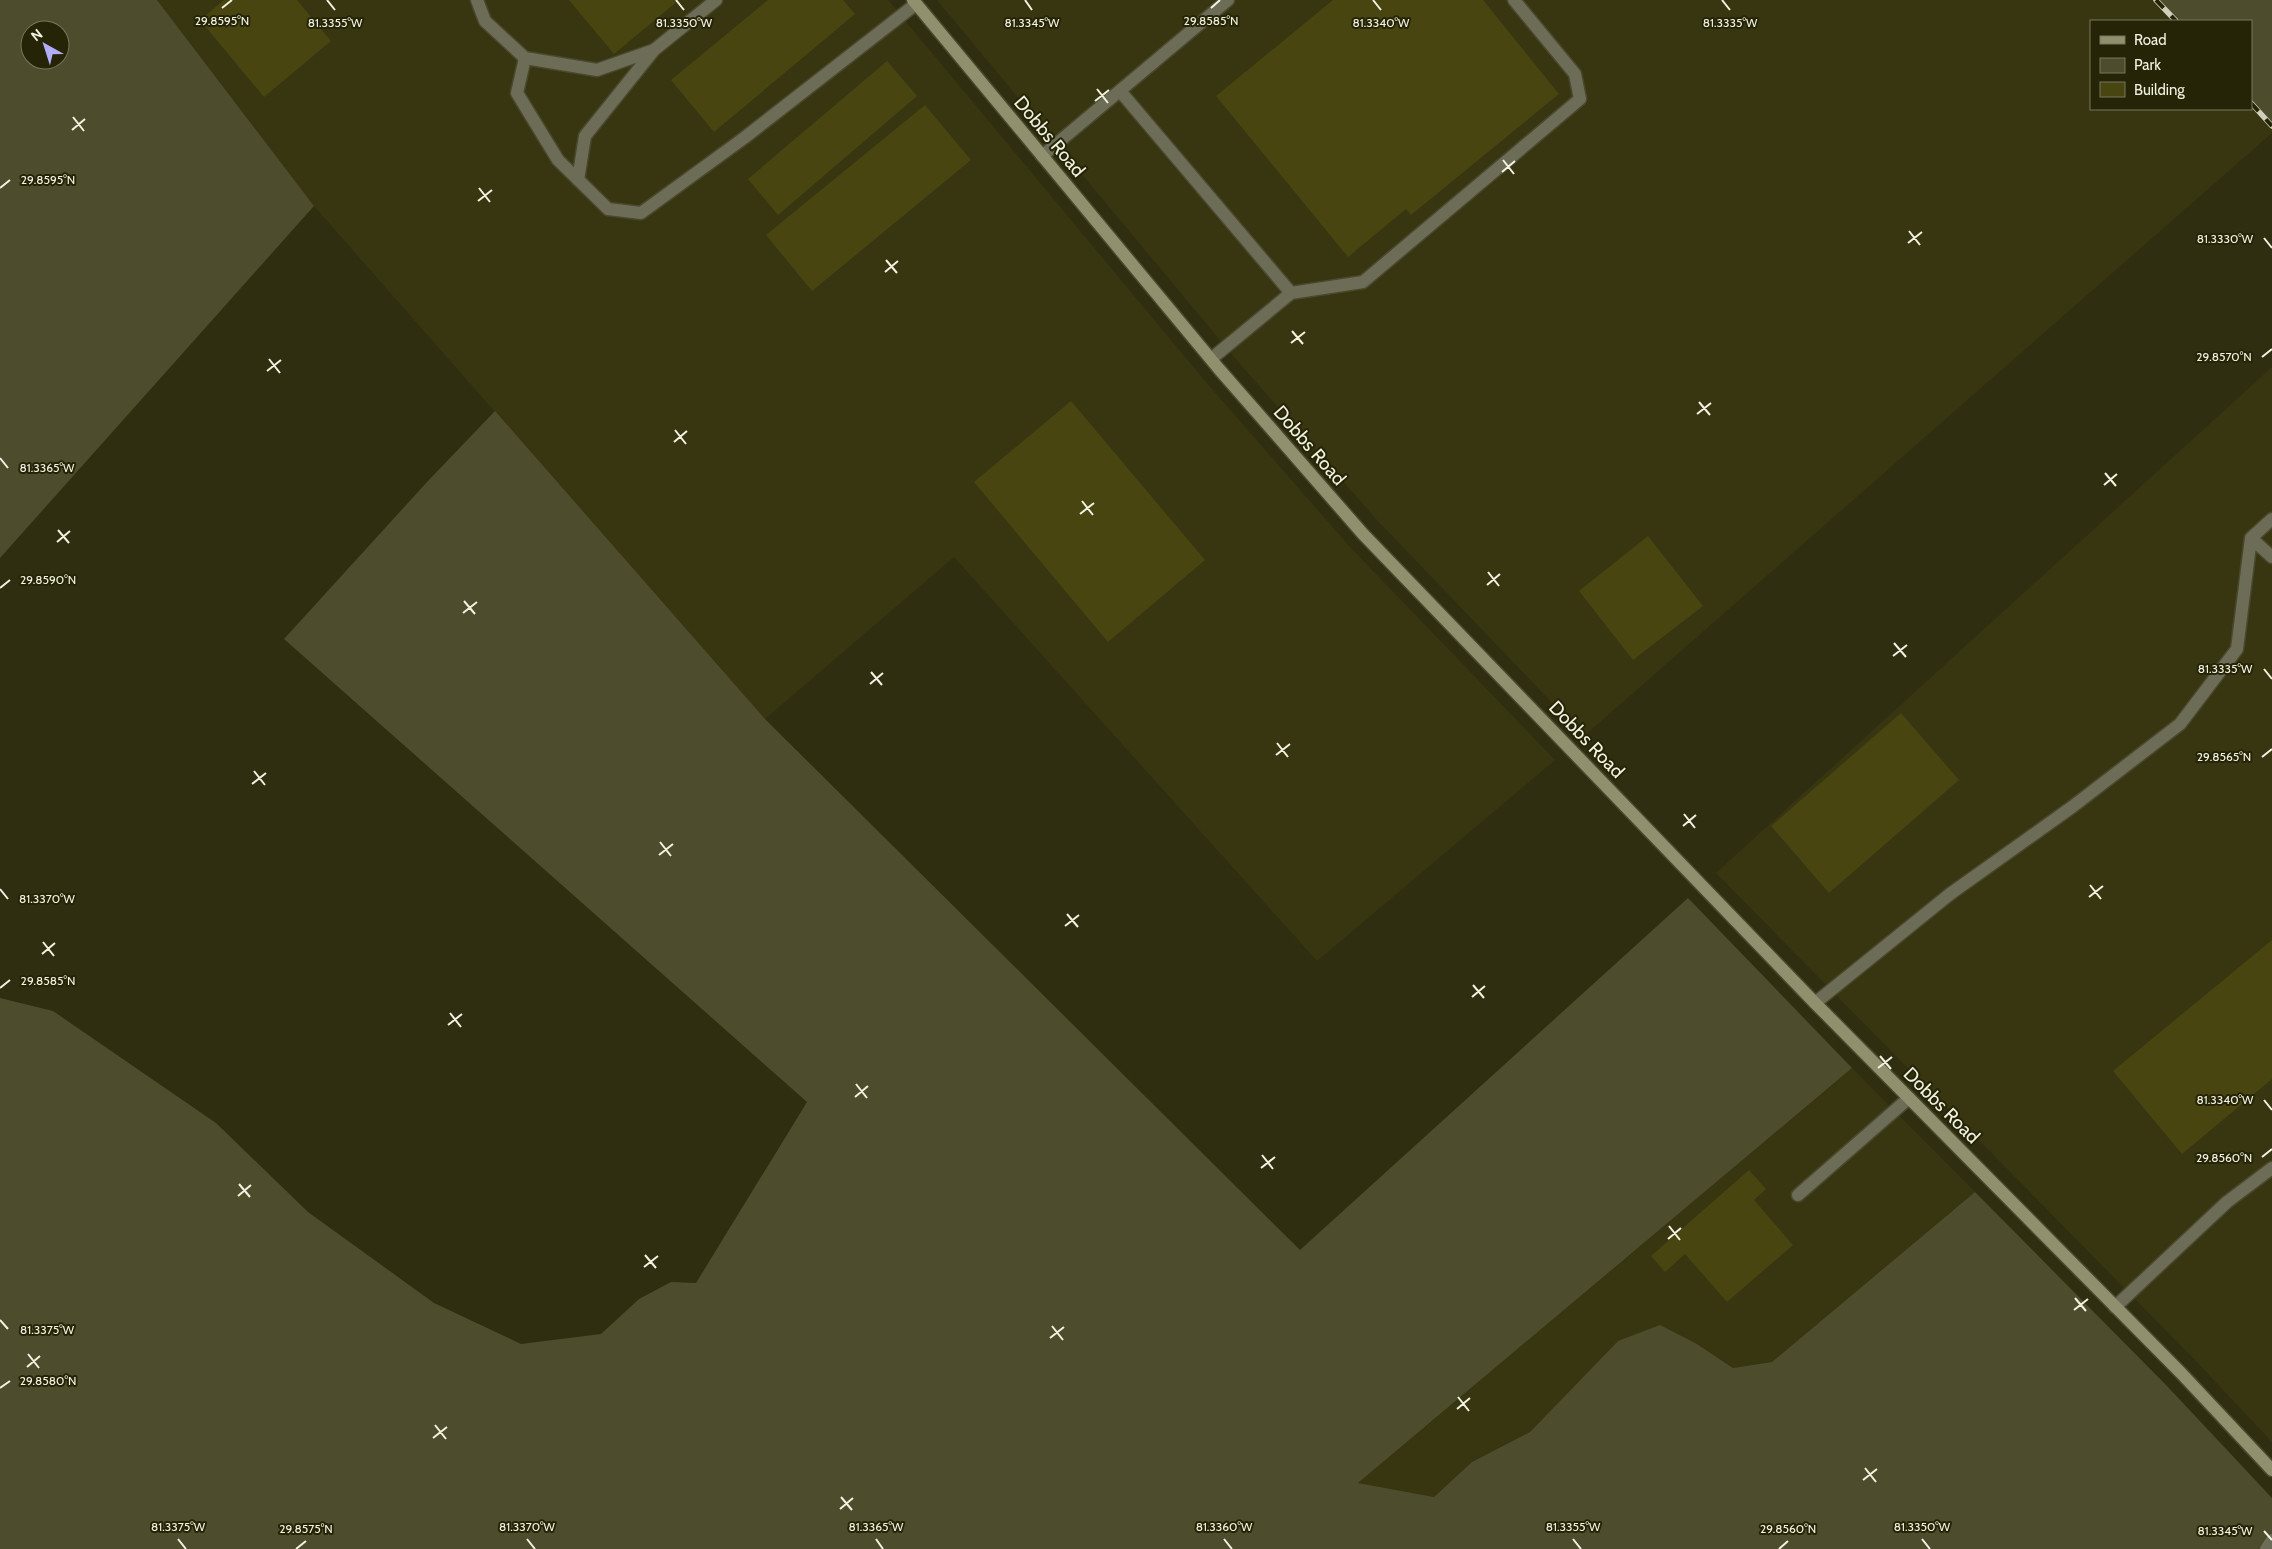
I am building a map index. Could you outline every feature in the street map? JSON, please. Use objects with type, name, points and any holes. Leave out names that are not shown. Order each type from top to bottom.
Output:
[{"type":"street","name":"Dobbs Road","points":[[915,2],[1211,359],[1363,534],[1815,1003],[2116,1307],[2272,1470]]},
{"type":"lane","points":[[477,0],[485,21],[526,58],[598,70],[654,50]]},
{"type":"lane","points":[[578,180],[585,136],[654,50],[716,0]]},
{"type":"lane","points":[[1042,156],[1228,0]]},
{"type":"lane","points":[[1211,359],[1291,293],[1363,282],[1580,99],[1575,74],[1514,0]]},
{"type":"lane","points":[[526,58],[517,93],[558,160],[608,209],[641,213],[744,138],[915,2]]},
{"type":"lane","points":[[1120,91],[1291,293]]},
{"type":"lane","points":[[1815,1003],[1950,894],[2072,807],[2180,724],[2237,650],[2250,538],[2272,519]]},
{"type":"lane","points":[[2250,538],[2272,557]]},
{"type":"lane","points":[[1798,1195],[1909,1098]]},
{"type":"lane","points":[[2116,1307],[2227,1202],[2272,1168]]},
{"type":"lane","points":[[2266,1549],[2272,1540]]},
{"type":"shaded area","points":[[157,0],[888,0],[1205,381],[1350,547],[1555,760],[1317,961],[954,557],[765,719],[314,206]]},
{"type":"shaded area","points":[[937,0],[2154,0],[2173,20],[2090,20],[2090,110],[2252,110],[2252,107],[2272,129],[2272,133],[1584,736],[1377,520],[1234,357]]},
{"type":"shaded area","points":[[2272,367],[2272,1442],[2194,1359],[1716,873]]},
{"type":"shaded area","points":[[1852,1068],[1975,1192],[1772,1362],[1733,1368],[1697,1344],[1618,1341],[1530,1432],[1472,1462],[1434,1497],[1358,1483]]},
{"type":"green space","points":[[0,0],[157,0],[314,206],[0,558]]},
{"type":"green space","points":[[2154,0],[2272,0],[2272,129],[2252,107],[2252,20],[2173,20]]},
{"type":"green space","points":[[495,411],[765,719],[1300,1250],[1688,898],[1852,1068],[1358,1483],[1434,1497],[1472,1462],[1530,1432],[1618,1341],[1660,1325],[1697,1344],[1733,1368],[1772,1362],[1975,1192],[2167,1386],[2272,1498],[2272,1549],[0,1549],[0,998],[53,1011],[216,1123],[308,1212],[434,1303],[521,1344],[601,1334],[639,1299],[671,1282],[696,1283],[807,1102],[284,639],[427,482]]},
{"type":"building","points":[[224,0],[297,0],[331,41],[264,97],[200,20]]},
{"type":"building","points":[[569,0],[679,0],[614,54]]},
{"type":"building","points":[[768,0],[843,0],[855,14],[714,132],[671,80]]},
{"type":"building","points":[[1333,0],[1483,0],[1559,94],[1411,215],[1406,209],[1348,257],[1216,96]]},
{"type":"building","points":[[887,61],[917,96],[778,215],[748,179]]},
{"type":"building","points":[[925,105],[971,160],[812,291],[766,235]]},
{"type":"building","points":[[1071,401],[1205,560],[1108,642],[974,482]]},
{"type":"building","points":[[1648,536],[1703,606],[1633,660],[1579,591]]},
{"type":"building","points":[[1901,713],[1959,780],[1829,893],[1771,826]]},
{"type":"building","points":[[2272,940],[2272,1079],[2182,1154],[2113,1071]]},
{"type":"building","points":[[1749,1170],[1766,1189],[1754,1200],[1793,1245],[1727,1302],[1685,1254],[1665,1272],[1651,1256]]},
{"type":"railway","points":[[2156,0],[2175,20]]},
{"type":"railway","points":[[2252,104],[2272,126]]}]
